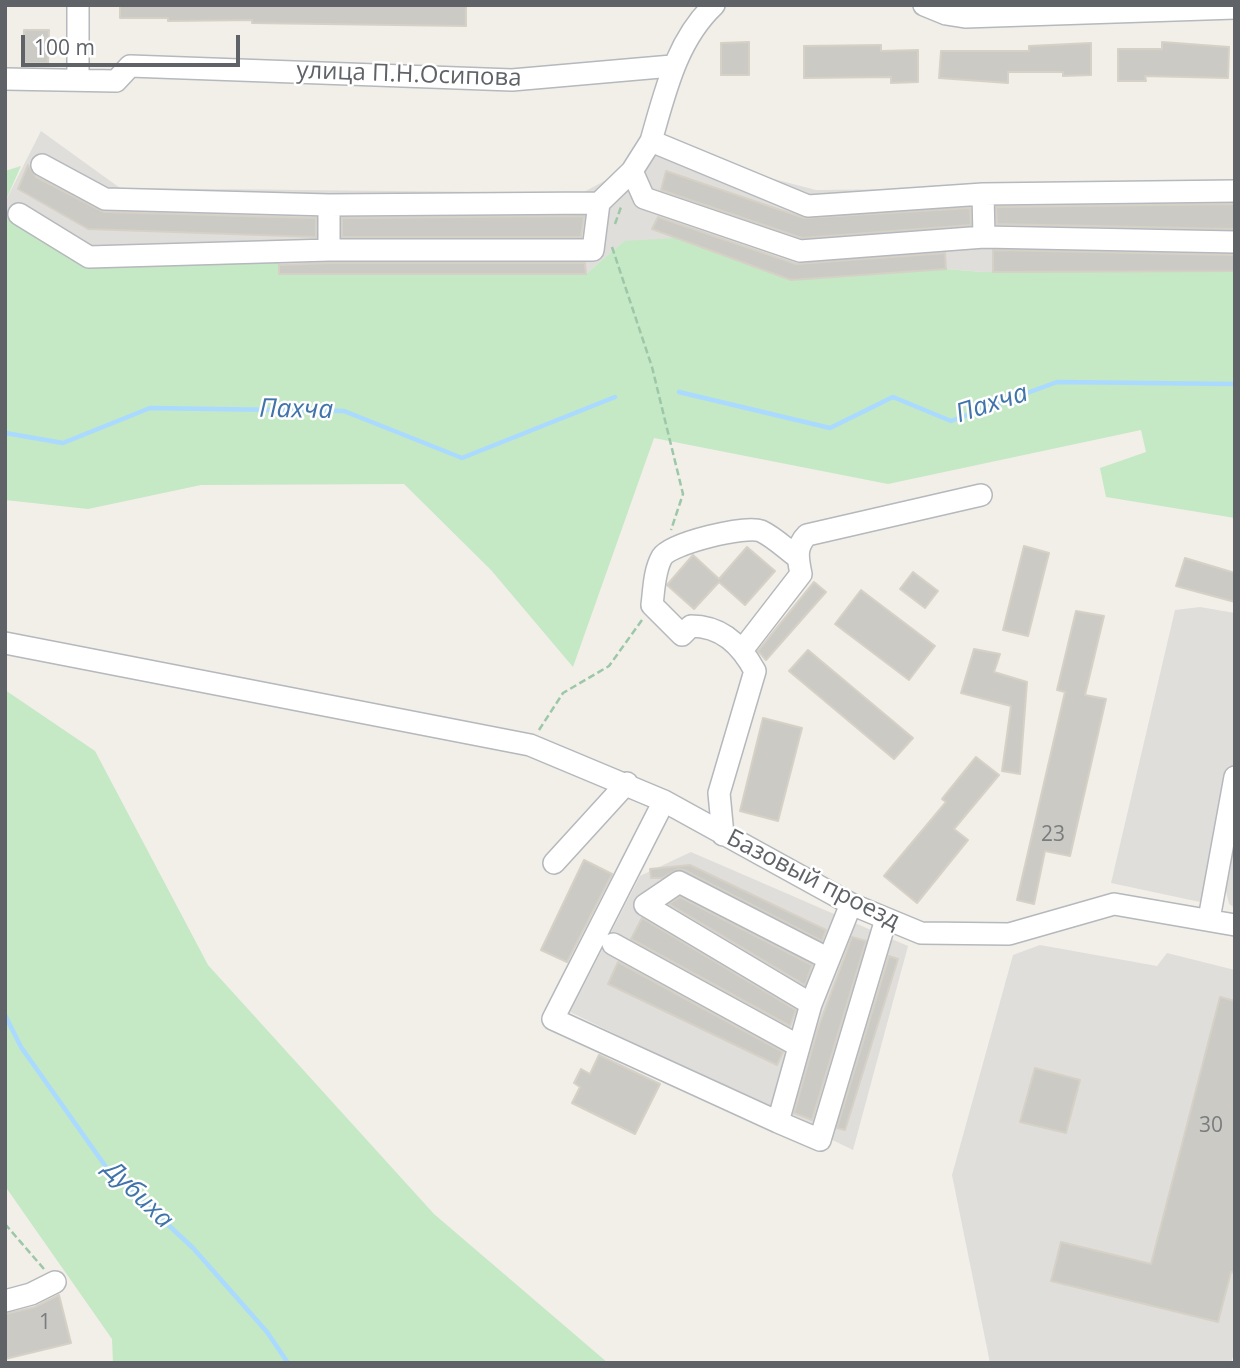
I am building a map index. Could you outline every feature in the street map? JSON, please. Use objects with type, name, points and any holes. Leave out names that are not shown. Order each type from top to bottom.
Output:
[{"type":"street","points":[[5,79],[78,78],[78,5]]},
{"type":"street","points":[[19,214],[89,257],[329,250],[593,250],[599,203],[632,171],[651,141],[672,66],[704,15],[714,5]]},
{"type":"street","points":[[928,5],[946,14],[965,17],[1122,8],[1235,8]]},
{"type":"street","name":"улица П.Н.Осипова","points":[[78,78],[117,81],[130,66],[512,80],[672,66]]},
{"type":"street","points":[[651,141],[808,206],[983,194],[1235,191]]},
{"type":"street","points":[[42,165],[105,199],[329,205],[599,203]]},
{"type":"street","points":[[632,171],[644,198],[800,251],[984,237],[1235,242]]},
{"type":"street","points":[[983,194],[984,237]]},
{"type":"street","points":[[329,205],[329,250]]},
{"type":"street","points":[[743,649],[801,574],[797,557],[800,542],[807,535],[981,495]]},
{"type":"street","points":[[723,835],[719,793],[755,671],[743,649],[709,626],[691,626],[681,635],[652,605],[657,569],[664,554],[680,545],[732,533],[760,530],[797,557]]},
{"type":"street","name":"Базовый проезд","points":[[5,643],[530,745],[627,783],[850,904],[920,933],[1009,934],[1114,904],[1235,925]]},
{"type":"street","points":[[1209,919],[1235,777]]},
{"type":"street","points":[[554,863],[627,783]]},
{"type":"street","points":[[664,801],[553,1019],[820,1140],[886,919]]},
{"type":"street","points":[[811,1003],[645,905],[679,882],[827,958]]},
{"type":"street","points":[[778,1122],[797,1045],[827,958],[850,904]]},
{"type":"street","points":[[613,944],[797,1045]]},
{"type":"street","points":[[5,1301],[31,1294],[55,1282]]},
{"type":"path","points":[[613,231],[621,207]]},
{"type":"path","points":[[610,243],[652,367],[682,494],[664,554]]},
{"type":"path","points":[[530,745],[563,694],[608,667],[652,605]]},
{"type":"path","points":[[5,1224],[55,1282]]},
{"type":"shaded area","points":[[41,131],[120,188],[582,193],[662,150],[816,190],[1235,186],[1235,271],[982,272],[946,269],[791,280],[624,241],[586,274],[279,274],[280,260],[83,263],[5,213],[5,202]]},
{"type":"shaded area","points":[[1200,607],[1235,613],[1235,908],[1229,904],[1226,891],[1204,889],[1200,902],[1111,883],[1175,610]]},
{"type":"shaded area","points":[[691,852],[908,946],[853,1150],[570,1012],[640,876]]},
{"type":"shaded area","points":[[1040,945],[1157,966],[1167,953],[1235,970],[1235,1350],[1231,1363],[990,1363],[952,1175],[1013,955]]},
{"type":"green space","points":[[21,166],[5,202],[5,171]]},
{"type":"green space","points":[[5,213],[83,263],[280,260],[280,274],[586,274],[624,241],[676,238],[791,280],[946,269],[982,272],[1235,271],[1235,518],[1106,497],[1100,468],[1146,452],[1141,430],[888,484],[654,438],[573,667],[491,570],[404,484],[201,485],[88,509],[5,500]]},
{"type":"green space","points":[[5,690],[95,751],[208,965],[434,1214],[608,1363],[113,1363],[112,1339],[5,1186]]},
{"type":"building","points":[[120,5],[466,5],[466,26],[252,23],[252,20],[168,21],[168,18],[120,18]]},
{"type":"building","points":[[24,30],[49,30],[48,63],[23,63]]},
{"type":"building","points":[[749,42],[749,75],[721,75],[721,43]]},
{"type":"building","points":[[1162,42],[1229,47],[1228,78],[1145,76],[1146,81],[1118,81],[1118,49],[1162,49]]},
{"type":"building","points":[[1091,43],[1091,75],[1008,72],[1008,83],[939,78],[941,51],[1029,51],[1029,46]]},
{"type":"building","points":[[881,45],[881,51],[918,50],[918,82],[891,83],[891,77],[804,78],[804,46]]},
{"type":"building","points":[[28,165],[36,177],[104,212],[316,218],[316,237],[88,229],[18,189]]},
{"type":"building","points":[[666,171],[804,218],[970,208],[971,225],[802,238],[661,190]]},
{"type":"building","points":[[1235,204],[1235,229],[997,224],[996,207]]},
{"type":"building","points":[[584,216],[581,237],[342,237],[342,218]]},
{"type":"building","points":[[658,217],[796,264],[945,253],[946,269],[791,280],[652,229]]},
{"type":"building","points":[[993,250],[1235,255],[1235,271],[993,272]]},
{"type":"building","points":[[585,263],[586,274],[279,274],[279,265]]},
{"type":"building","points":[[1024,546],[1049,553],[1028,636],[1003,630]]},
{"type":"building","points":[[747,547],[775,571],[745,605],[719,582],[694,609],[667,585],[693,555],[719,579]]},
{"type":"building","points":[[1185,558],[1235,573],[1235,602],[1176,586]]},
{"type":"building","points":[[913,572],[938,591],[925,608],[900,589]]},
{"type":"building","points":[[814,582],[826,592],[766,660],[758,651]]},
{"type":"building","points":[[861,590],[935,646],[909,680],[835,624]]},
{"type":"building","points":[[1076,611],[1104,616],[1085,695],[1106,699],[1070,856],[1045,851],[1034,904],[1017,900],[1065,692],[1057,690]]},
{"type":"building","points":[[974,649],[1000,654],[994,672],[1027,682],[1020,774],[1002,771],[1011,706],[961,693]]},
{"type":"building","points":[[808,650],[913,738],[894,759],[789,671]]},
{"type":"building","points":[[763,718],[802,728],[778,821],[740,811]]},
{"type":"building","points":[[976,757],[999,775],[954,829],[968,840],[917,903],[884,876],[946,802],[942,799]]},
{"type":"building","points":[[584,860],[612,874],[567,962],[541,950]]},
{"type":"building","points":[[690,865],[826,930],[822,941],[684,870],[678,869],[662,878],[651,878],[650,869]]},
{"type":"building","points":[[680,897],[812,965],[805,985],[669,904]]},
{"type":"building","points":[[642,918],[796,1010],[790,1026],[631,939]]},
{"type":"building","points":[[852,937],[866,941],[812,1120],[794,1113],[818,1028]]},
{"type":"building","points":[[889,956],[898,959],[845,1130],[837,1128]]},
{"type":"building","points":[[618,962],[783,1052],[777,1065],[608,984]]},
{"type":"building","points":[[1220,997],[1235,1001],[1235,1273],[1231,1272],[1218,1322],[1051,1281],[1061,1242],[1151,1264]]},
{"type":"building","points":[[599,1055],[660,1084],[635,1134],[572,1103],[580,1087],[574,1083],[581,1069],[590,1074]]},
{"type":"building","points":[[1035,1068],[1080,1080],[1066,1133],[1020,1122]]},
{"type":"building","points":[[59,1295],[71,1343],[5,1359],[5,1314],[35,1307]]},
{"type":"waterway","name":"Пахча","points":[[679,392],[830,428],[893,397],[951,421],[1057,382],[1235,384]]},
{"type":"waterway","name":"Пахча","points":[[5,433],[63,443],[150,408],[344,411],[462,458],[615,397]]},
{"type":"waterway","name":"Дубиха","points":[[5,1015],[21,1047],[106,1167],[193,1248],[267,1332],[288,1363]]}]
